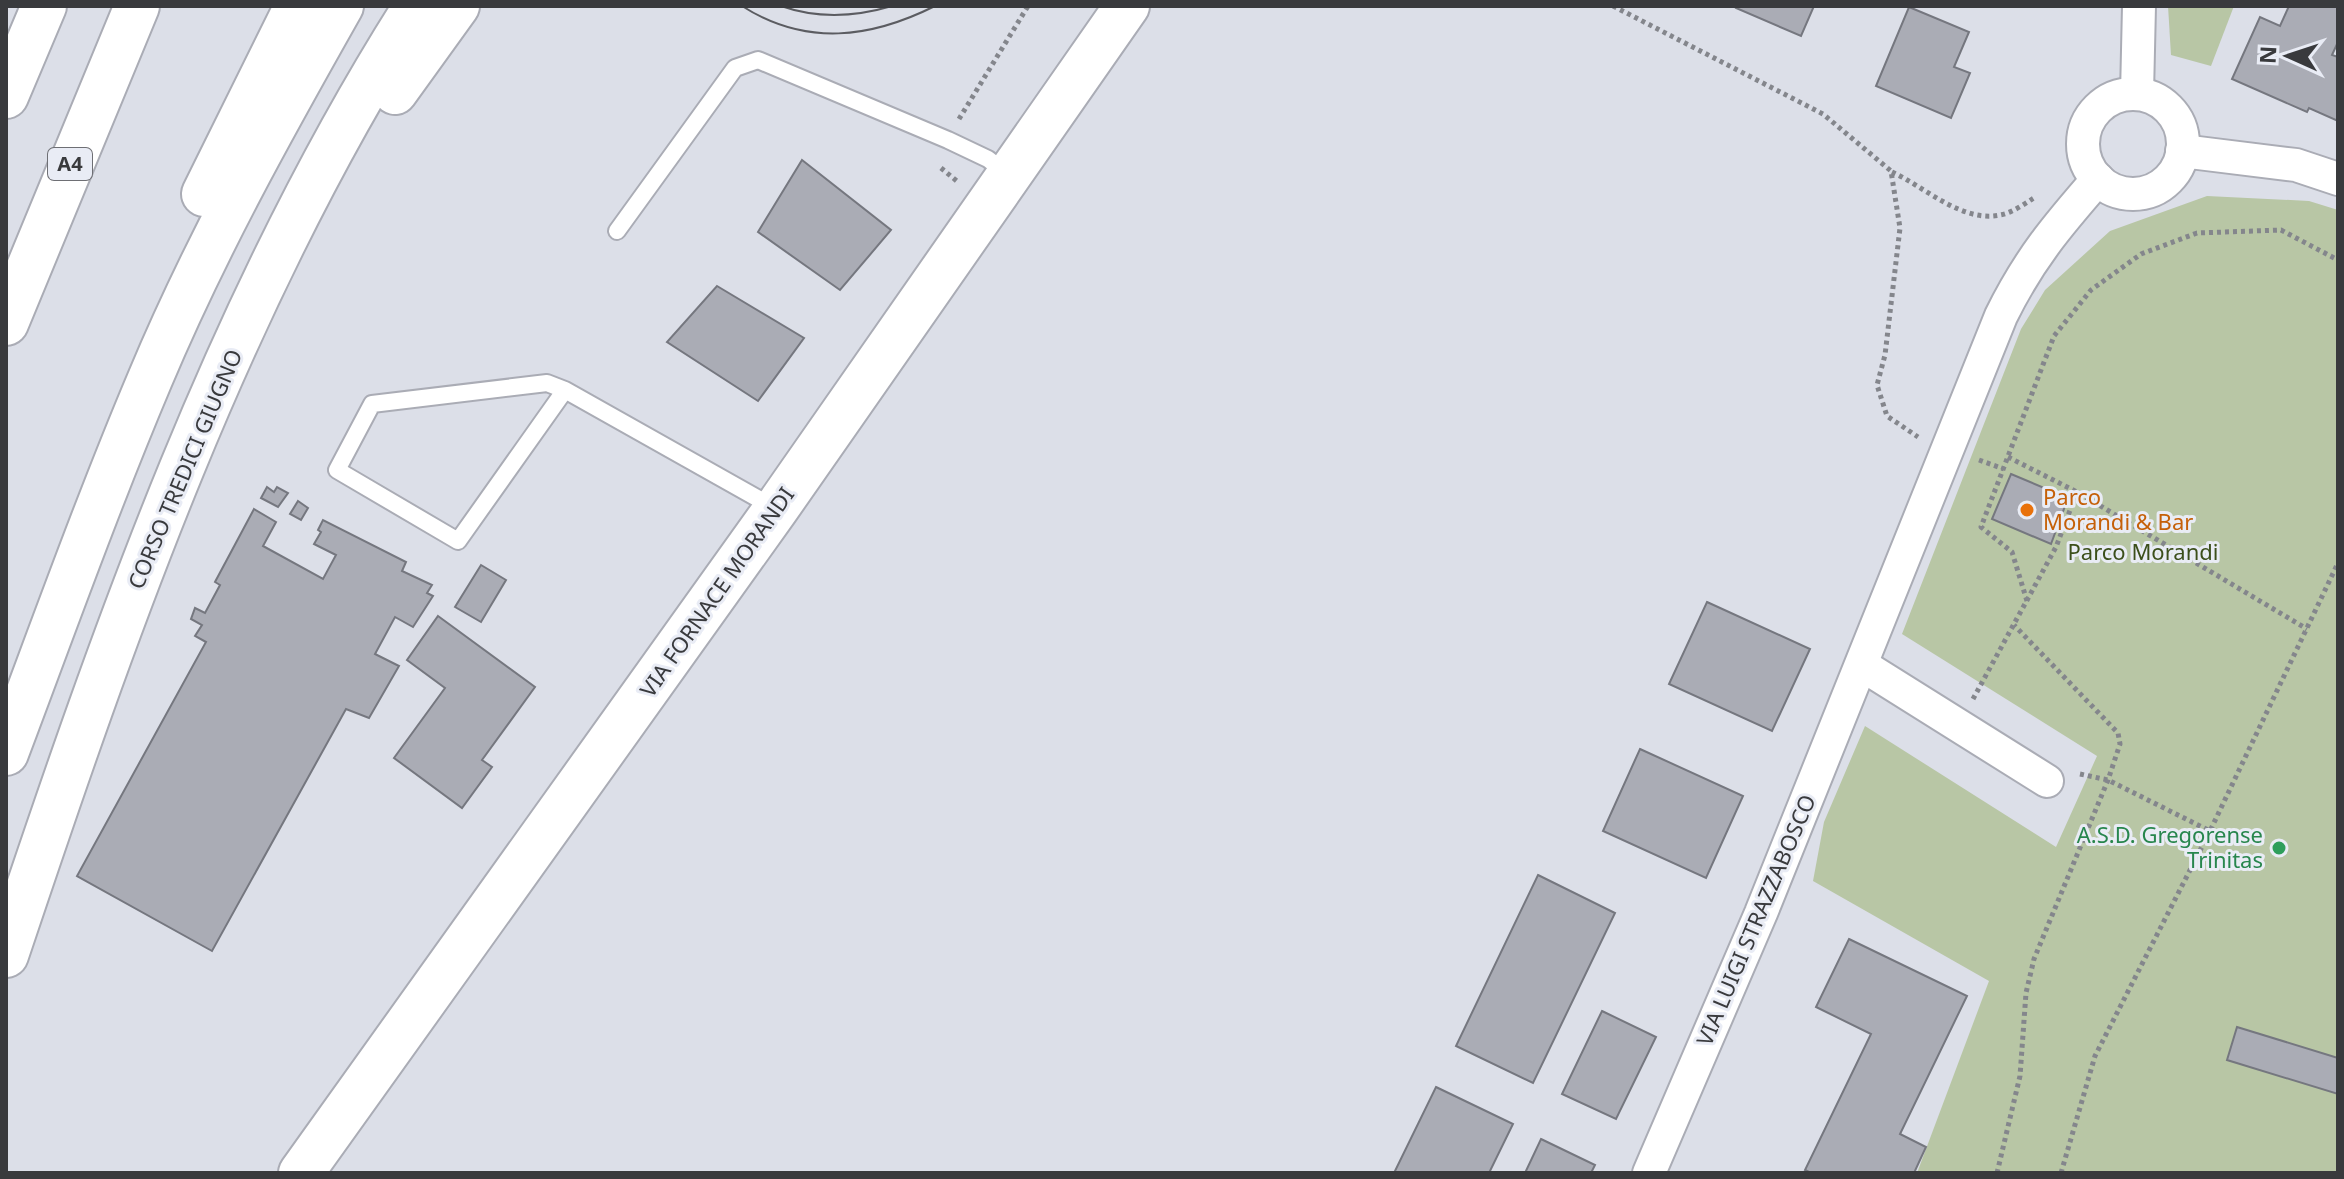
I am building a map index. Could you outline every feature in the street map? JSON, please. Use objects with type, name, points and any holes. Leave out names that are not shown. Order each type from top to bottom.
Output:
[{"type":"main road","points":[[6,96],[44,6]]},
{"type":"main road","name":"A4","points":[[6,323],[137,6]]},
{"type":"main road","points":[[150,378],[197,210],[297,6]]},
{"type":"main road","points":[[6,753],[150,378],[225,218],[341,6]]},
{"type":"main road","name":"CORSO TREDICI GIUGNO","points":[[6,955],[96,689],[198,431],[270,272],[326,162],[416,6]]},
{"type":"main road","points":[[270,272],[457,6]]},
{"type":"main road","name":"VIA FORNACE MORANDI","points":[[301,1173],[776,509],[1127,6]]},
{"type":"street","points":[[2137,94],[2139,6]]},
{"type":"street","points":[[2119,95],[2153,97],[2171,112],[2182,134],[2182,151],[2178,166],[2156,188],[2142,193],[2125,193],[2110,188],[2098,179],[2088,165],[2084,148],[2085,131],[2104,103],[2119,95]]},
{"type":"street","points":[[2182,151],[2296,165],[2338,179]]},
{"type":"street","name":"VIA LUIGI STRAZZABOSCO","points":[[1649,1173],[1761,913],[2001,316],[2018,280],[2044,240],[2098,179]]},
{"type":"street","points":[[1862,665],[2047,781]]},
{"type":"lane","points":[[617,231],[735,68],[758,60],[948,140],[988,159],[1008,174]]},
{"type":"lane","points":[[565,390],[458,541],[337,470],[372,404],[547,383],[565,390],[776,509]]},
{"type":"path","points":[[959,120],[1028,6]]},
{"type":"path","points":[[1613,6],[1823,114],[1891,171],[1959,209],[1982,217],[2006,214],[2034,198]]},
{"type":"path","points":[[1891,171],[1900,228],[1885,355],[1877,385],[1887,416],[1922,440]]},
{"type":"path","points":[[2027,601],[2012,552],[1981,527],[2054,336],[2091,290],[2141,254],[2197,233],[2281,230],[2338,260]]},
{"type":"path","points":[[2008,457],[2077,492],[2307,629]]},
{"type":"path","points":[[1959,724],[2056,547],[2077,492]]},
{"type":"path","points":[[2061,1173],[2095,1056],[2210,831],[2338,563]]},
{"type":"path","points":[[1997,1173],[2020,1076],[2026,993],[2034,959],[2120,744],[2118,733],[2014,625]]},
{"type":"path","points":[[2047,781],[2067,770],[2108,780],[2210,831]]},
{"type":"green space","points":[[2168,6],[2234,6],[2211,66],[2171,55]]},
{"type":"green space","name":"Parco Morandi","points":[[2207,196],[2309,201],[2338,210],[2338,1173],[1917,1173],[1989,981],[1813,881],[1824,822],[1865,726],[2056,847],[2097,756],[1902,634],[2021,329],[2045,290],[2110,231]]},
{"type":"building","points":[[1737,6],[1814,6],[1801,36]]},
{"type":"building","points":[[2289,6],[2338,6],[2338,42],[2332,55],[2338,57],[2338,121],[2309,108],[2307,112],[2232,79],[2260,17],[2280,26]]},
{"type":"building","points":[[1909,7],[1969,32],[1954,67],[1970,73],[1951,118],[1876,86]]},
{"type":"building","points":[[802,160],[891,230],[840,290],[758,232]]},
{"type":"building","points":[[717,286],[804,338],[758,401],[667,342]]},
{"type":"building","points":[[2011,474],[2068,498],[2051,544],[1992,519]]},
{"type":"building","points":[[267,487],[274,492],[277,487],[288,493],[278,507],[261,498]]},
{"type":"building","points":[[298,501],[308,508],[301,520],[290,514]]},
{"type":"building","points":[[254,509],[276,522],[263,546],[323,579],[336,555],[314,544],[323,520],[406,562],[402,571],[432,585],[427,593],[433,596],[413,627],[395,617],[375,654],[399,666],[369,718],[346,709],[212,951],[77,876],[206,642],[195,636],[202,625],[191,619],[195,608],[205,613],[220,585],[215,582]]},
{"type":"building","points":[[481,565],[506,580],[481,622],[455,607]]},
{"type":"building","points":[[1707,602],[1810,649],[1772,731],[1669,684]]},
{"type":"building","points":[[438,616],[535,687],[482,760],[492,767],[462,808],[394,758],[445,688],[407,660]]},
{"type":"building","points":[[1640,749],[1743,796],[1706,878],[1603,831]]},
{"type":"building","points":[[1538,875],[1615,913],[1533,1083],[1456,1046]]},
{"type":"building","points":[[1849,939],[1967,996],[1900,1134],[1926,1147],[1914,1173],[1811,1173],[1805,1170],[1871,1034],[1816,1007]]},
{"type":"building","points":[[1602,1011],[1656,1037],[1616,1119],[1562,1094]]},
{"type":"building","points":[[2237,1027],[2338,1058],[2338,1094],[2227,1060]]},
{"type":"building","points":[[1436,1087],[1513,1124],[1489,1173],[1394,1173]]},
{"type":"building","points":[[1541,1139],[1595,1165],[1591,1173],[1525,1173]]},
{"type":"tram line","points":[[742,6],[790,28],[838,33],[887,25],[935,6]]},
{"type":"tram line","points":[[781,6],[836,15],[892,6]]},
{"type":"place","name":"Parco Morandi & Bar","points":[[2027,510]]},
{"type":"place","name":"A.S.D. Gregorense Trinitas","points":[[2279,848]]}]
